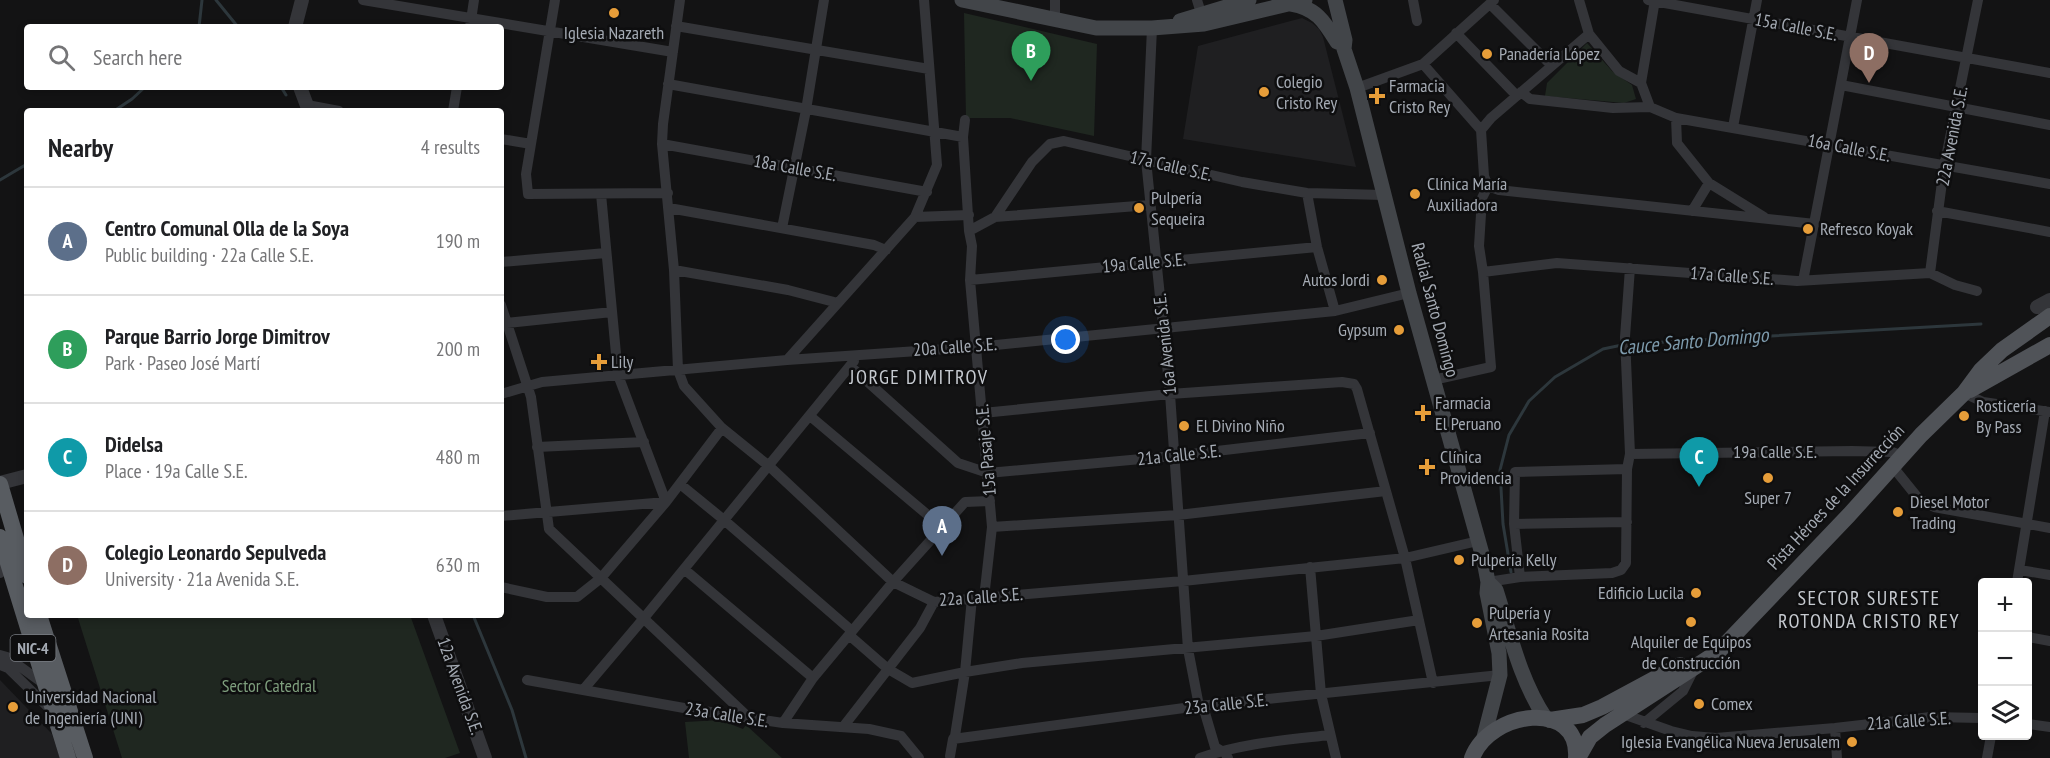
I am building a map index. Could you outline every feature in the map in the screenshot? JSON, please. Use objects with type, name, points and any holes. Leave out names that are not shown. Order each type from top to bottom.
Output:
[{"type":"highway","points":[[0,483],[24,567]]},
{"type":"highway","points":[[0,511],[16,559],[24,572]]},
{"type":"highway","name":"NIC-4","points":[[1,541],[24,617]]},
{"type":"highway","name":"NIC-4","points":[[24,618],[68,758]]},
{"type":"highway","name":"NIC-4","points":[[40,618],[85,758]]},
{"type":"main road","points":[[962,0],[1096,28],[1158,28],[1204,24],[1298,2],[1312,10],[1326,24],[1341,45]]},
{"type":"main road","points":[[1158,28],[1199,7],[1249,0]]},
{"type":"main road","name":"Radial Santo Domingo","points":[[1325,0],[1357,88],[1409,293],[1488,582],[1487,593],[1499,653],[1500,675],[1475,750]]},
{"type":"main road","name":"Radial Santo Domingo","points":[[1335,0],[1345,40],[1341,45]]},
{"type":"main road","name":"Pista Héroes de la Insurrección","points":[[1577,758],[1590,737],[1605,725],[1718,652],[1898,462],[1929,426],[1964,393],[1981,370],[2043,311]]},
{"type":"main road","name":"Pista Héroes de la Insurrección","points":[[1964,393],[2050,345]]},
{"type":"main road","name":"Radial Santo Domingo","points":[[1488,582],[1496,591],[1532,697],[1548,719]]},
{"type":"main road","name":"Pista Héroes de la Insurrección","points":[[1475,750],[1499,726],[1511,721],[1530,717],[1548,719],[1583,715],[1618,699],[1680,666],[1713,643],[1739,629]]},
{"type":"main road","points":[[1548,719],[1560,725],[1570,735],[1576,747],[1577,758]]},
{"type":"street","points":[[297,24],[302,0]]},
{"type":"street","points":[[363,0],[470,23],[474,0]]},
{"type":"street","points":[[555,0],[526,174],[528,194],[668,194]]},
{"type":"street","name":"22a Calle S.E.","points":[[680,0],[662,144],[674,270],[678,370],[684,386],[722,428],[769,466],[893,582],[934,602],[1405,558],[1478,541]]},
{"type":"street","points":[[782,228],[806,110],[824,0]]},
{"type":"street","points":[[788,360],[915,217],[927,192],[937,165],[924,0]]},
{"type":"street","points":[[1055,0],[1055,21]]},
{"type":"street","points":[[1413,0],[1417,21]]},
{"type":"street","points":[[1579,0],[1589,34],[1619,71],[1641,83]]},
{"type":"street","points":[[1456,33],[1519,94],[1530,99],[1613,108],[1650,106],[1641,83],[1653,0]]},
{"type":"street","name":"15a Calle S.E.","points":[[1653,0],[2050,73]]},
{"type":"street","points":[[1733,127],[1757,0]]},
{"type":"street","points":[[1803,281],[1857,0]]},
{"type":"street","name":"22a Avenida S.E.","points":[[1930,273],[1944,167],[1978,0]]},
{"type":"street","points":[[1357,88],[1423,64],[1492,2],[1551,66]]},
{"type":"street","points":[[676,26],[929,69]]},
{"type":"street","points":[[504,27],[673,52]]},
{"type":"street","name":"16a Avenida S.E.","points":[[1158,28],[1146,160],[1170,394],[1188,649],[1199,706],[1204,713],[1215,747],[1224,754]]},
{"type":"street","points":[[1481,130],[1491,118],[1589,34]]},
{"type":"street","points":[[1423,64],[1481,130],[1484,176],[1488,186],[1499,190],[1815,224]]},
{"type":"street","points":[[668,84],[963,137]]},
{"type":"street","points":[[1841,85],[2050,125]]},
{"type":"street","points":[[301,90],[308,108]]},
{"type":"street","points":[[454,108],[457,90]]},
{"type":"street","name":"16a Calle S.E.","points":[[1650,106],[1677,118],[2050,184]]},
{"type":"street","points":[[1677,118],[1677,143],[1709,183],[1766,219]]},
{"type":"street","name":"15a Pasaje S.E.","points":[[965,120],[963,137],[972,246],[970,280],[992,527],[984,598]]},
{"type":"street","points":[[504,140],[531,144]]},
{"type":"street","name":"17a Calle S.E.","points":[[995,217],[1032,162],[1050,144],[1064,141],[1242,182],[1307,193],[1384,195]]},
{"type":"street","name":"18a Calle S.E.","points":[[662,144],[927,192]]},
{"type":"street","points":[[1692,211],[1709,183]]},
{"type":"street","points":[[1433,380],[1491,367],[1479,246],[1482,198],[1488,186]]},
{"type":"street","points":[[1307,193],[1317,247],[1335,311]]},
{"type":"street","points":[[602,194],[618,375],[666,502]]},
{"type":"street","points":[[969,231],[995,217],[1150,205]]},
{"type":"street","points":[[669,208],[874,245],[886,250]]},
{"type":"street","points":[[1938,211],[2050,232]]},
{"type":"street","points":[[915,217],[969,215]]},
{"type":"street","name":"19a Calle S.E.","points":[[970,280],[1317,247]]},
{"type":"street","points":[[504,262],[606,253]]},
{"type":"street","name":"17a Calle S.E.","points":[[1483,272],[1557,263],[1803,281],[1930,273],[1955,285],[1977,291]]},
{"type":"street","points":[[1488,582],[1520,577],[1612,573],[1621,570],[1626,563],[1630,454],[1625,337],[1630,268]]},
{"type":"street","points":[[674,270],[788,290],[838,303]]},
{"type":"street","name":"20a Calle S.E.","points":[[504,393],[542,382],[860,354],[976,347],[1335,311],[1409,293]]},
{"type":"street","name":"Pista Héroes de la Insurrección","points":[[2043,311],[2050,300]]},
{"type":"street","points":[[507,323],[612,312]]},
{"type":"street","points":[[504,314],[531,398],[549,529],[749,718]]},
{"type":"street","points":[[583,690],[860,354]]},
{"type":"street","points":[[850,366],[958,463],[988,473]]},
{"type":"street","points":[[983,413],[1170,394],[1342,382],[1353,384],[1358,389],[1405,558],[1433,682]]},
{"type":"street","points":[[1964,393],[1983,402],[2048,412],[2019,578]]},
{"type":"street","points":[[810,416],[942,527]]},
{"type":"street","points":[[504,588],[547,597],[577,597],[601,578],[666,502],[722,428]]},
{"type":"street","name":"21a Calle S.E.","points":[[988,473],[1174,456],[1370,433]]},
{"type":"street","points":[[537,447],[644,442]]},
{"type":"street","name":"19a Calle S.E.","points":[[1630,454],[1892,452],[1898,462]]},
{"type":"street","points":[[1898,462],[1918,498],[1925,504],[2050,528]]},
{"type":"street","points":[[1520,577],[1514,524],[1515,472],[1628,470]]},
{"type":"street","points":[[0,483],[24,477]]},
{"type":"street","points":[[680,484],[724,520],[888,669],[912,683],[1022,663],[1316,636],[1419,620]]},
{"type":"street","points":[[992,527],[1178,514],[1386,491]]},
{"type":"street","points":[[783,723],[813,678],[893,582],[965,501],[990,501]]},
{"type":"street","points":[[504,516],[666,502]]},
{"type":"street","points":[[1514,524],[1627,522]]},
{"type":"street","points":[[0,573],[1,541]]},
{"type":"street","points":[[1310,567],[1321,694],[1336,758]]},
{"type":"street","points":[[684,569],[813,678]]},
{"type":"street","points":[[2020,570],[2050,575]]},
{"type":"street","points":[[950,756],[965,672],[972,598]]},
{"type":"street","points":[[843,727],[920,628],[934,602]]},
{"type":"street","name":"12a Avenida S.E.","points":[[435,618],[485,758]]},
{"type":"street","points":[[2032,638],[2050,641]]},
{"type":"street","points":[[0,655],[7,657],[44,684]]},
{"type":"street","points":[[0,664],[8,668],[54,713]]},
{"type":"street","points":[[1644,723],[1683,692],[1695,668]]},
{"type":"street","name":"23a Calle S.E.","points":[[953,739],[1199,706],[1500,675]]},
{"type":"street","name":"23a Calle S.E.","points":[[527,680],[783,723],[869,729],[901,736],[919,758]]},
{"type":"street","name":"21a Calle S.E.","points":[[1623,714],[1644,723],[1692,736],[1716,738],[1931,717],[1978,718]]},
{"type":"street","points":[[2032,725],[2050,727]]},
{"type":"street","points":[[1835,728],[1837,758]]},
{"type":"street","points":[[1200,758],[1224,754],[1248,745],[1330,735]]},
{"type":"street","points":[[1987,758],[1990,740]]},
{"type":"shaded area","name":"Colegio Cristo Rey","points":[[1302,18],[1319,29],[1323,37],[1356,167],[1183,139],[1198,46]]},
{"type":"shaded area","name":"Universidad Nacional de Ingeniería (UNI)","points":[[0,680],[52,734],[60,758],[0,758]]},
{"type":"green space","points":[[964,13],[1097,44],[1094,136],[1010,118],[966,118]]},
{"type":"green space","points":[[1587,43],[1612,71],[1632,85],[1636,99],[1624,103],[1545,96],[1547,83]]},
{"type":"green space","name":"Sector Catedral","points":[[78,618],[411,618],[460,753],[445,758],[122,758]]},
{"type":"green space","points":[[720,720],[743,729],[746,725],[782,758],[689,758],[685,722]]},
{"type":"waterway","points":[[199,24],[202,0]]},
{"type":"waterway","points":[[216,0],[236,24]]},
{"type":"waterway","points":[[118,108],[142,90]]},
{"type":"waterway","points":[[283,90],[286,95]]},
{"type":"waterway","points":[[0,180],[24,166]]},
{"type":"waterway","name":"Cauce Santo Domingo","points":[[1629,344],[1981,324]]},
{"type":"waterway","name":"Cauce Santo Domingo","points":[[1511,572],[1503,524],[1500,470],[1509,435],[1529,401],[1555,377],[1603,349],[1622,345]]},
{"type":"waterway","points":[[474,618],[512,710],[526,758]]},
{"type":"place","name":"Iglesia Nazareth","points":[[614,13]]},
{"type":"place","name":"Panadería López","points":[[1487,54]]},
{"type":"place","name":"Parque Barrio Jorge Dimitrov","points":[[1031,81]]},
{"type":"place","name":"Colegio Leonardo Sepulveda","points":[[1869,83]]},
{"type":"place","name":"Colegio Cristo Rey","points":[[1264,92]]},
{"type":"place","name":"Farmacia Cristo Rey","points":[[1377,96]]},
{"type":"place","name":"Clínica María Auxiliadora","points":[[1415,194]]},
{"type":"place","name":"Pulpería Sequeira","points":[[1139,208]]},
{"type":"place","name":"Refresco Koyak","points":[[1808,229]]},
{"type":"place","name":"Autos Jordi","points":[[1382,280]]},
{"type":"place","name":"Gypsum","points":[[1399,330]]},
{"type":"place","name":"Lily","points":[[599,362]]},
{"type":"place","name":"Farmacia El Peruano","points":[[1423,413]]},
{"type":"place","name":"Rosticería By Pass","points":[[1964,416]]},
{"type":"place","name":"El Divino Niño","points":[[1184,426]]},
{"type":"place","name":"Clínica Providencia","points":[[1427,467]]},
{"type":"place","name":"Super 7","points":[[1768,478]]},
{"type":"place","name":"Didelsa","points":[[1699,487]]},
{"type":"place","name":"Diesel Motor Trading","points":[[1898,512]]},
{"type":"place","name":"Centro Comunal Olla de la Soya","points":[[942,556]]},
{"type":"place","name":"Pulpería Kelly","points":[[1459,560]]},
{"type":"place","name":"Edificio Lucila","points":[[1696,593]]},
{"type":"place","name":"Alquiler de Equipos de Construcción","points":[[1691,622]]},
{"type":"place","name":"Pulpería y Artesania Rosita","points":[[1477,623]]},
{"type":"place","name":"Comex","points":[[1699,704]]},
{"type":"place","name":"Universidad Nacional de Ingeniería (UNI)","points":[[13,707]]},
{"type":"place","name":"Iglesia Evangélica Nueva Jerusalem","points":[[1852,742]]},
{"type":"district","name":"JORGE DIMITROV","points":[[919,377]]},
{"type":"district","name":"SECTOR SURESTE ROTONDA CRISTO REY","points":[[1869,610]]}]
